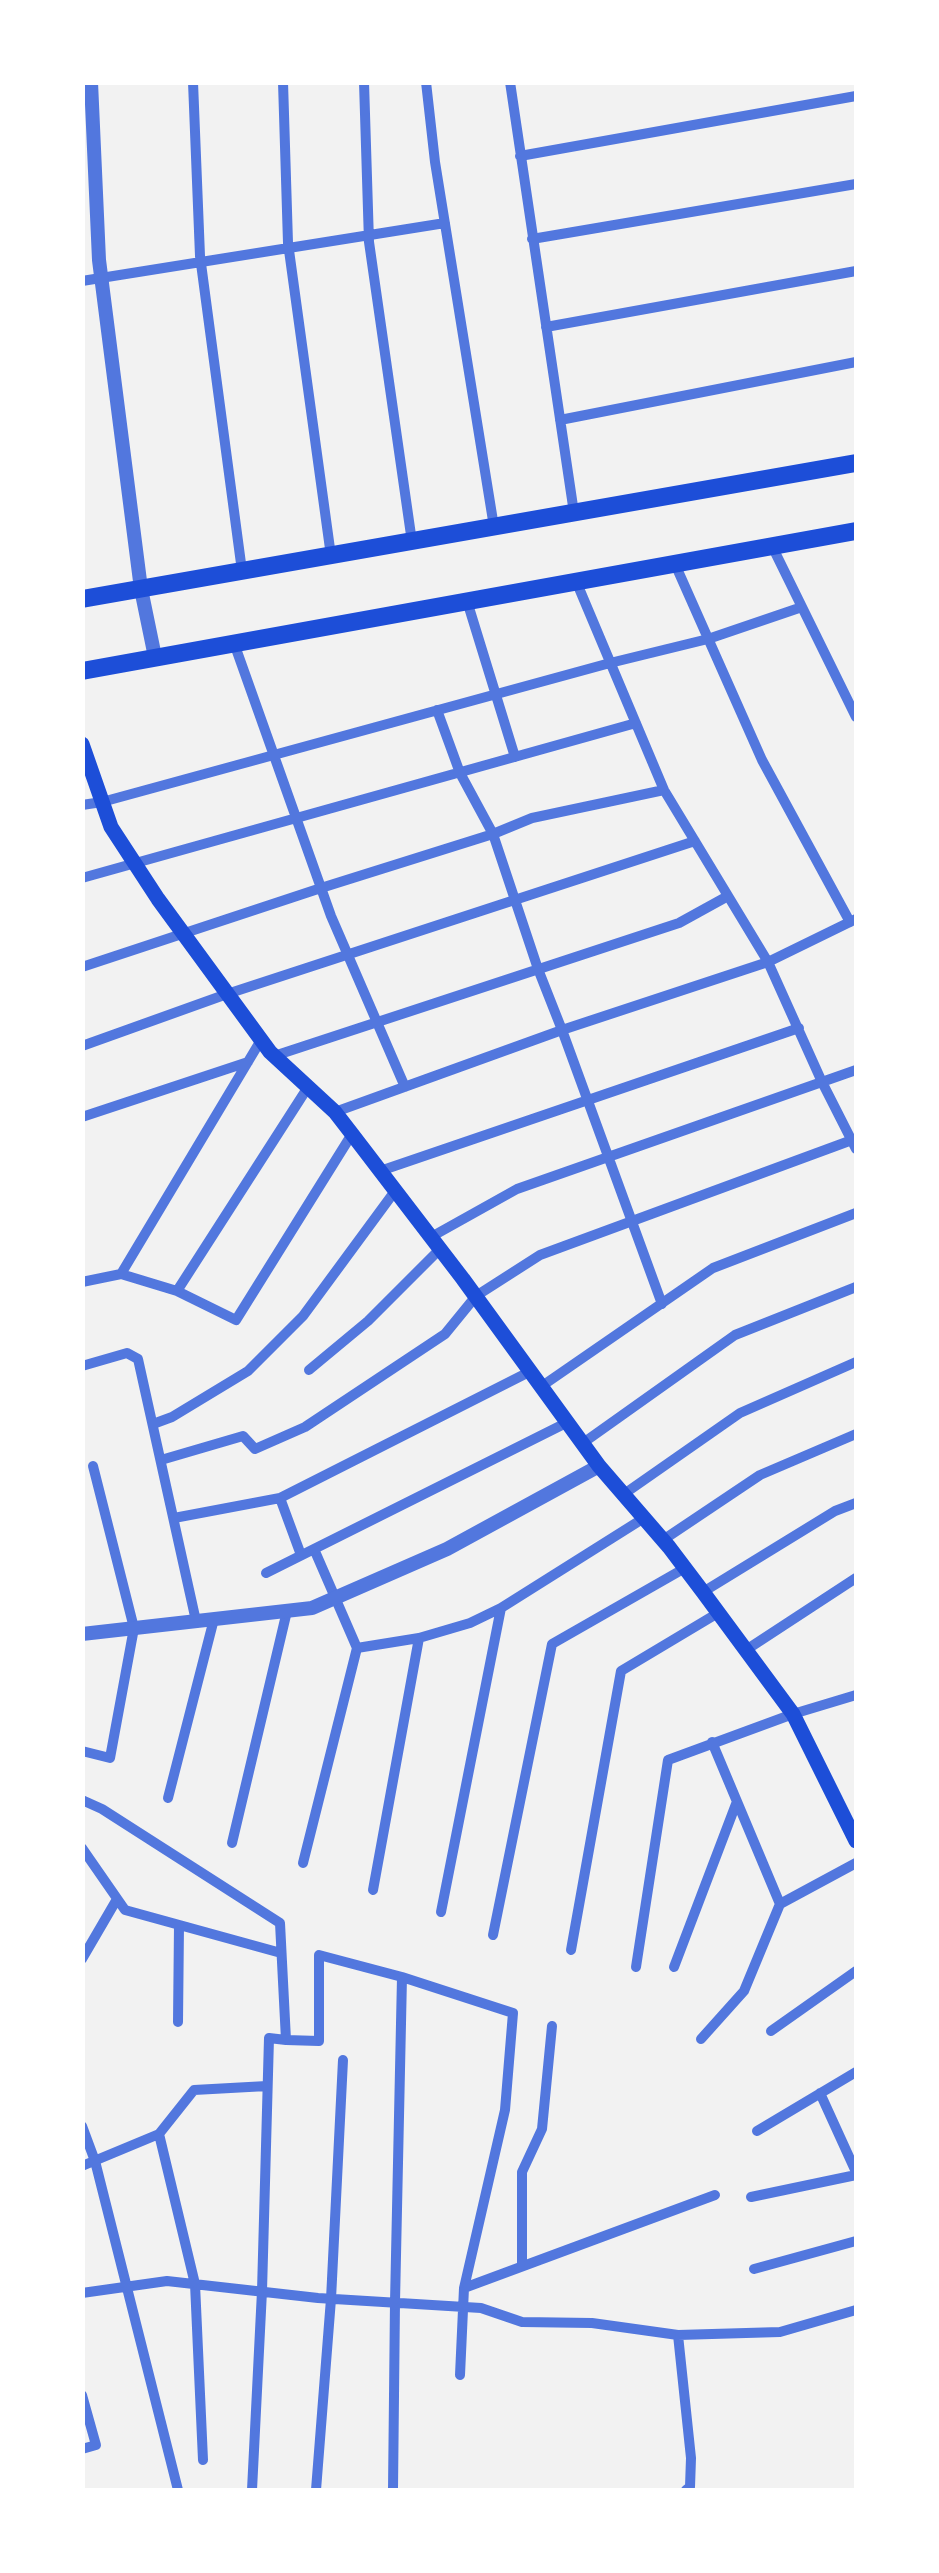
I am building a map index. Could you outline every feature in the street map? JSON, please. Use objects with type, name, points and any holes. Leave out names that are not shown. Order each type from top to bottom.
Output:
[{"type":"main road","points":[[82,599],[856,463]]},
{"type":"main road","points":[[82,671],[856,531]]},
{"type":"main road","points":[[82,744],[110,827],[184,934],[274,1056],[335,1112],[476,1296],[599,1466],[718,1612],[792,1714],[856,1841]]},
{"type":"street","points":[[91,82],[102,278],[141,589],[155,656]]},
{"type":"street","points":[[194,82],[201,262],[242,572]]},
{"type":"street","points":[[284,82],[288,248],[331,556]]},
{"type":"street","points":[[364,82],[369,236],[412,542]]},
{"type":"street","points":[[426,82],[435,162],[494,527]]},
{"type":"street","points":[[510,82],[574,513]]},
{"type":"street","points":[[520,156],[856,96]]},
{"type":"street","points":[[532,239],[856,184]]},
{"type":"street","points":[[82,281],[445,223]]},
{"type":"street","points":[[546,326],[856,271]]},
{"type":"street","points":[[560,420],[856,362]]},
{"type":"street","points":[[772,546],[856,717]]},
{"type":"street","points":[[335,1112],[562,1030],[768,962],[853,921],[762,760],[675,564]]},
{"type":"street","points":[[161,1460],[243,1436],[254,1449],[305,1428],[446,1334],[476,1296],[540,1256],[854,1144],[768,962],[664,790],[576,581]]},
{"type":"street","points":[[467,601],[515,757]]},
{"type":"street","points":[[82,806],[708,639],[802,607]]},
{"type":"street","points":[[234,642],[321,888],[405,1087]]},
{"type":"street","points":[[438,710],[460,772],[493,834],[538,969],[662,1304]]},
{"type":"street","points":[[82,878],[636,723]]},
{"type":"street","points":[[82,968],[532,818],[664,790]]},
{"type":"street","points":[[82,1046],[227,994],[695,841]]},
{"type":"street","points":[[274,1056],[678,923],[728,896]]},
{"type":"street","points":[[380,1171],[799,1028]]},
{"type":"street","points":[[121,1274],[261,1040]]},
{"type":"street","points":[[82,1117],[248,1062]]},
{"type":"street","points":[[309,1370],[368,1321],[436,1243],[516,1190],[856,1070]]},
{"type":"street","points":[[177,1291],[308,1087]]},
{"type":"street","points":[[82,1282],[121,1274],[177,1291],[236,1320],[352,1134]]},
{"type":"street","points":[[154,1424],[248,1371],[304,1316],[396,1191]]},
{"type":"street","points":[[542,1386],[713,1268],[856,1213]]},
{"type":"street","points":[[583,1443],[735,1336],[856,1286]]},
{"type":"street","points":[[82,1366],[127,1353],[138,1358],[196,1621]]},
{"type":"street","points":[[624,1494],[740,1414],[856,1362]]},
{"type":"street","points":[[174,1518],[280,1498],[531,1371]]},
{"type":"street","points":[[266,1573],[568,1422]]},
{"type":"street","points":[[663,1540],[760,1476],[856,1434]]},
{"type":"street","points":[[82,1751],[110,1758],[134,1628],[93,1466]]},
{"type":"street","points":[[82,1634],[312,1608],[447,1549],[599,1466]]},
{"type":"street","points":[[280,1498],[301,1555]]},
{"type":"street","points":[[703,1592],[834,1511],[856,1503]]},
{"type":"street","points":[[357,1648],[419,1638],[470,1623],[502,1608],[644,1518]]},
{"type":"street","points":[[302,1863],[357,1648],[314,1549]]},
{"type":"street","points":[[493,1935],[552,1644],[685,1568]]},
{"type":"street","points":[[746,1650],[856,1578]]},
{"type":"street","points":[[441,1912],[502,1608]]},
{"type":"street","points":[[232,1843],[287,1610]]},
{"type":"street","points":[[571,1950],[621,1671],[718,1612]]},
{"type":"street","points":[[168,1798],[214,1619]]},
{"type":"street","points":[[373,1890],[419,1638]]},
{"type":"street","points":[[636,1968],[668,1760],[856,1695]]},
{"type":"street","points":[[712,1742],[780,1904]]},
{"type":"street","points":[[82,1800],[280,1923],[286,2040]]},
{"type":"street","points":[[674,1967],[736,1804]]},
{"type":"street","points":[[85,1857],[124,1910],[282,1953]]},
{"type":"street","points":[[702,2039],[744,1991],[780,1904],[856,1863]]},
{"type":"street","points":[[82,1958],[117,1899]]},
{"type":"street","points":[[178,2022],[179,1925]]},
{"type":"street","points":[[252,2490],[269,2038],[319,2041],[319,1955],[513,2012],[505,2110],[464,2288],[460,2375]]},
{"type":"street","points":[[772,2032],[856,1970]]},
{"type":"street","points":[[393,2490],[402,1977]]},
{"type":"street","points":[[522,2266],[522,2172],[542,2129],[552,2026]]},
{"type":"street","points":[[316,2490],[343,2060]]},
{"type":"street","points":[[757,2131],[856,2072]]},
{"type":"street","points":[[82,2166],[159,2134],[194,2090],[266,2086]]},
{"type":"street","points":[[750,2197],[856,2174],[820,2094]]},
{"type":"street","points":[[82,2126],[95,2161],[178,2490]]},
{"type":"street","points":[[159,2134],[195,2284],[203,2460]]},
{"type":"street","points":[[464,2288],[716,2195]]},
{"type":"street","points":[[754,2269],[856,2241]]},
{"type":"street","points":[[82,2293],[167,2280],[330,2298],[463,2306],[522,2322],[592,2323],[678,2336],[780,2332],[856,2310]]},
{"type":"street","points":[[678,2336],[691,2458],[690,2486],[686,2490]]},
{"type":"street","points":[[82,2395],[96,2445],[82,2448]]}]
